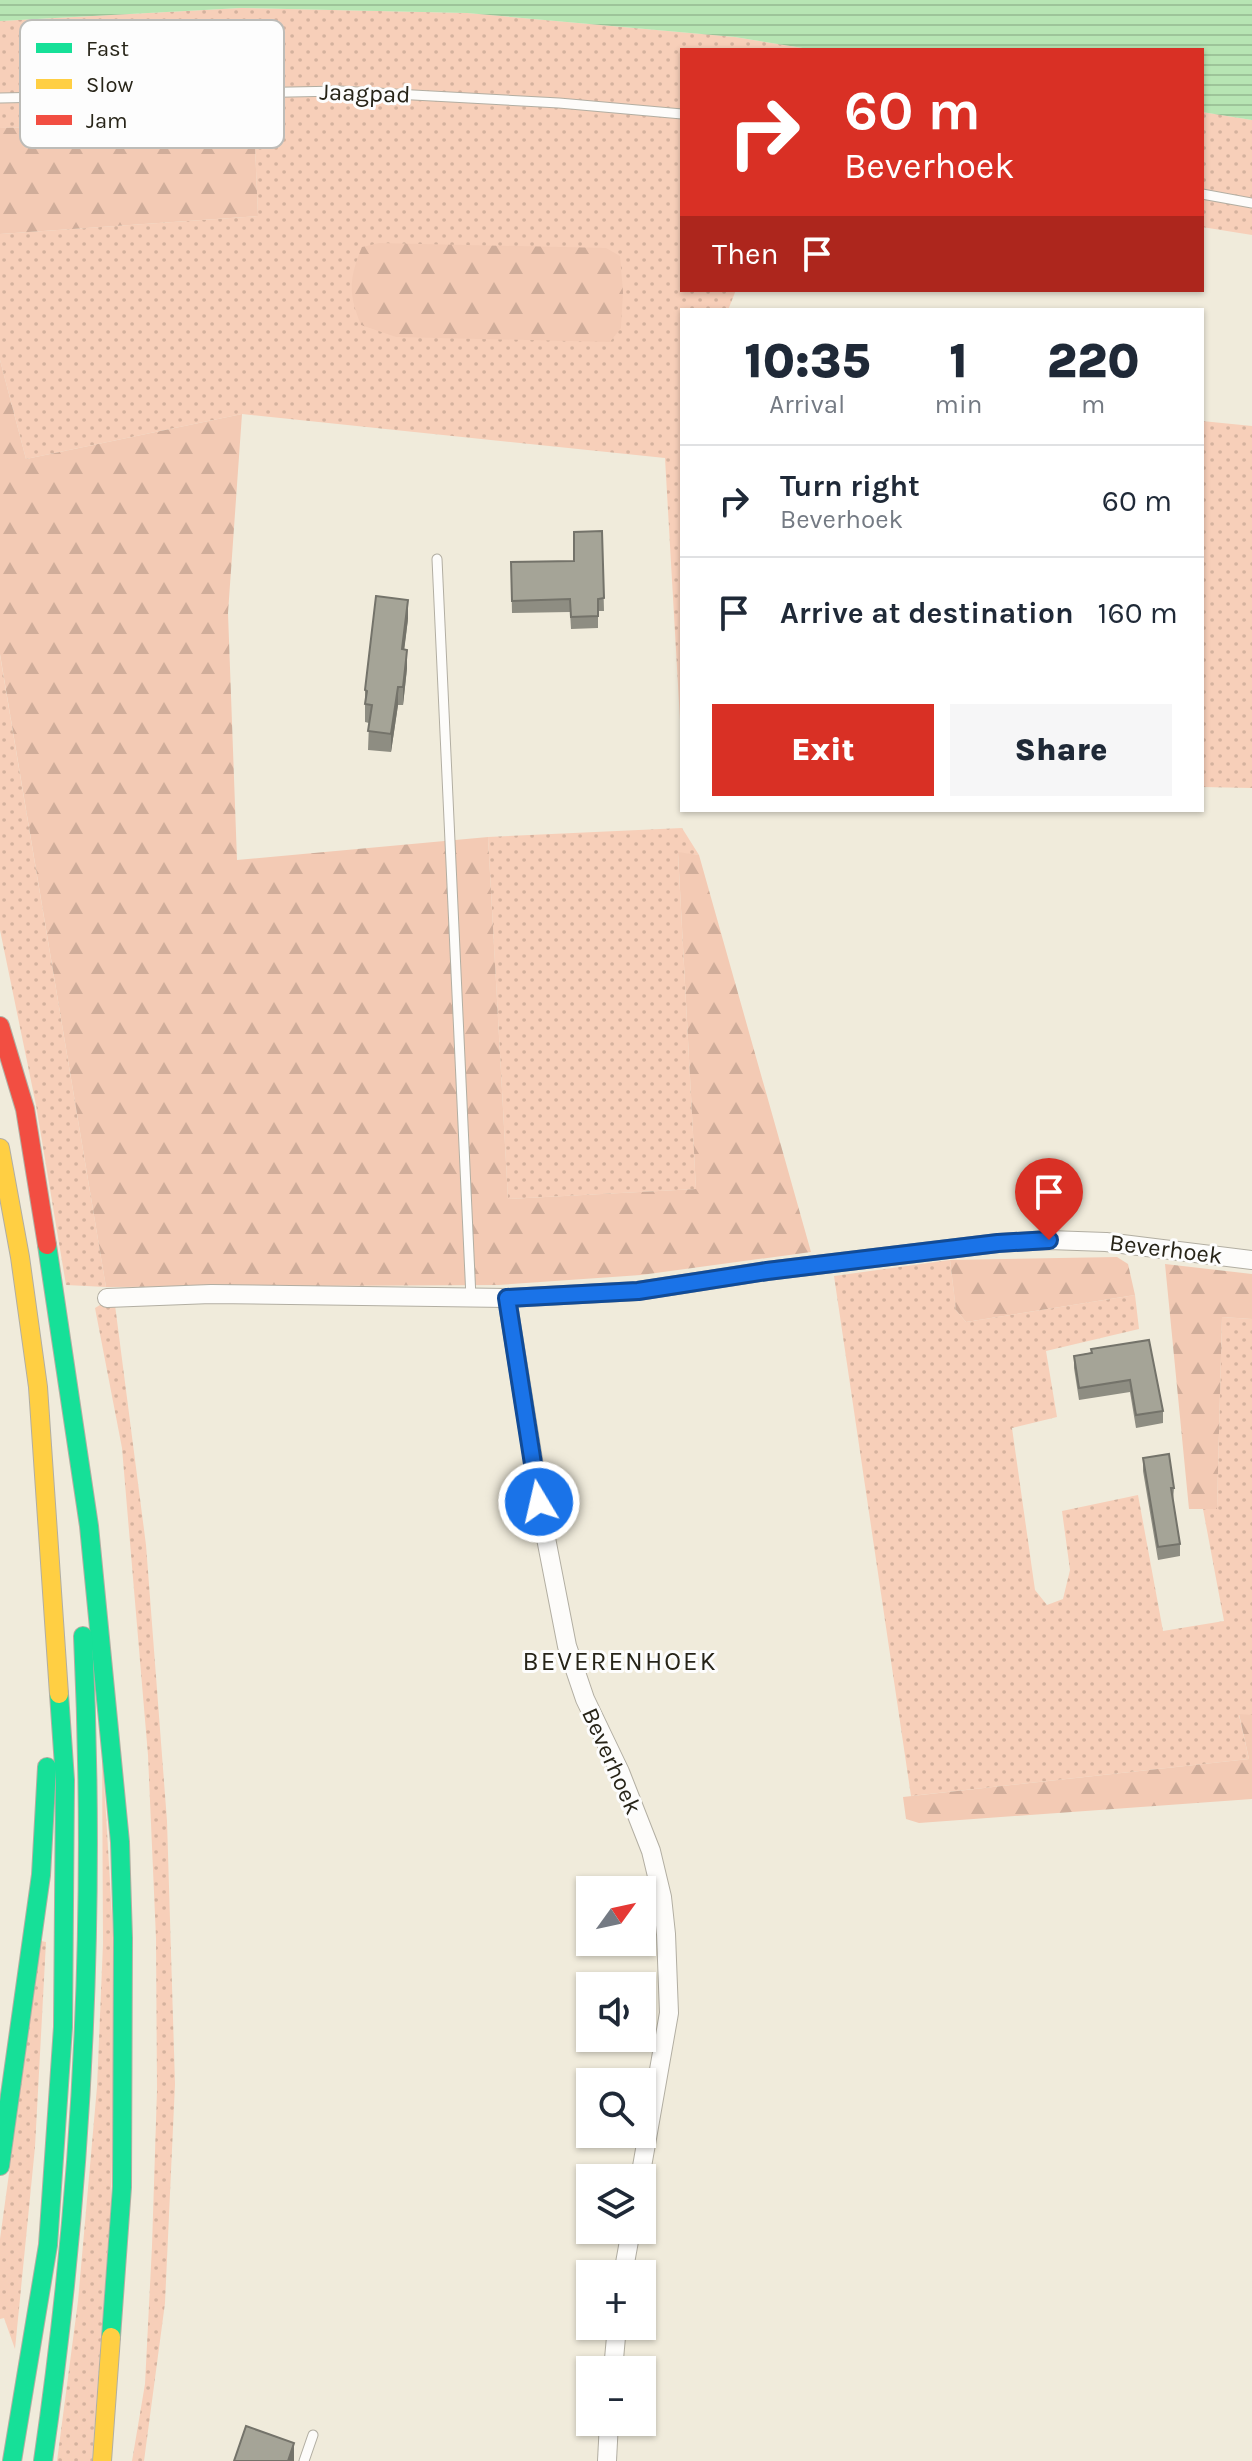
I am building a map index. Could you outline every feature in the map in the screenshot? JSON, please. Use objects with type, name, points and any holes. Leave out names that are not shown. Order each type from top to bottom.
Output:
[{"type":"main road","points":[[0,1026],[25,1109],[57,1303],[91,1541],[120,1842],[123,1922],[122,2187],[102,2461]]},
{"type":"main road","points":[[0,1148],[20,1257],[38,1387],[65,1780],[63,2027],[48,2245],[12,2461]]},
{"type":"main road","points":[[43,2461],[71,2233],[85,2030],[88,1817],[84,1667],[70,1405]]},
{"type":"main road","points":[[0,2166],[41,1875],[55,1626]]},
{"type":"street","name":"Beverhoek","points":[[107,1298],[225,1294],[507,1298],[638,1291],[767,1271],[998,1243],[1049,1240],[1106,1242],[1252,1260]]},
{"type":"street","name":"Beverhoek","points":[[507,1298],[544,1528],[567,1646],[585,1699],[620,1772],[651,1851],[662,1897],[669,2013],[642,2164]]},
{"type":"street","points":[[607,2461],[608,2436]]},
{"type":"lane","name":"Jaagpad","points":[[284,92],[340,91],[559,103],[680,114]]},
{"type":"lane","name":"Jaagpad","points":[[0,98],[20,98]]},
{"type":"lane","points":[[1204,194],[1252,203]]},
{"type":"lane","points":[[437,559],[471,1298]]},
{"type":"lane","points":[[304,2461],[313,2435]]},
{"type":"shaded area","points":[[0,0],[1252,0],[1252,120],[1204,112],[1204,48],[803,48],[735,37],[467,13],[241,8],[0,21]]},
{"type":"shaded area","points":[[241,8],[467,13],[735,37],[803,48],[680,48],[680,292],[735,292],[729,308],[680,308],[680,720],[665,458],[242,414],[26,459],[0,360],[0,234],[258,216],[255,148],[284,148],[284,20],[20,20],[20,128],[0,128],[0,21]]},
{"type":"shaded area","points":[[1204,112],[1252,120],[1252,235],[1204,227]]},
{"type":"shaded area","points":[[1204,421],[1252,426],[1252,788],[1204,787]]},
{"type":"shaded area","points":[[0,655],[106,1287],[66,1285],[36,1105],[0,930]]},
{"type":"shaded area","points":[[682,828],[699,855],[678,853],[696,1189],[508,1199],[488,837]]},
{"type":"shaded area","points":[[950,1260],[956,1310],[966,1322],[1135,1295],[1139,1329],[1046,1351],[1057,1417],[1012,1428],[1035,1590],[1047,1605],[1063,1599],[1070,1570],[1062,1511],[1138,1495],[1163,1631],[1224,1621],[1203,1509],[1217,1509],[1222,1317],[1252,1319],[1252,1715],[1239,1715],[1249,1759],[911,1796],[834,1276]]},
{"type":"shaded area","points":[[115,1305],[146,1545],[167,1821],[175,2084],[165,2303],[144,2461],[132,2461],[145,2384],[152,2246],[157,2090],[156,1938],[148,1755],[122,1448],[95,1308]]},
{"type":"shaded area","points":[[102,1747],[116,1983],[111,2203],[92,2461],[57,2461],[78,2301],[97,2087],[103,1944]]},
{"type":"shaded area","points":[[41,1941],[46,1942],[35,2147],[15,2349],[4,2318],[0,2319],[0,2239]]},
{"type":"green space","points":[[0,128],[20,128],[20,148],[255,148],[258,216],[0,234]]},
{"type":"green space","points":[[379,243],[606,248],[620,256],[623,292],[621,328],[610,342],[396,337],[361,325],[352,295],[355,268],[362,247]]},
{"type":"green space","points":[[0,360],[26,459],[242,414],[228,613],[237,860],[488,837],[508,1199],[696,1189],[678,852],[699,855],[811,1252],[641,1275],[498,1285],[106,1287],[0,654]]},
{"type":"green space","points":[[1117,1257],[1128,1264],[1135,1295],[966,1322],[956,1310],[950,1260]]},
{"type":"green space","points":[[1165,1264],[1252,1274],[1252,1319],[1222,1317],[1217,1509],[1189,1509]]},
{"type":"green space","points":[[1239,1714],[1252,1715],[1252,1799],[919,1823],[906,1819],[903,1797],[1249,1759]]},
{"type":"building","points":[[602,531],[604,598],[598,599],[598,616],[571,617],[570,599],[512,601],[511,562],[574,561],[574,532]]},
{"type":"building","points":[[376,596],[408,600],[402,649],[407,650],[403,687],[398,687],[391,734],[368,731],[372,705],[365,704]]},
{"type":"building","points":[[1149,1340],[1163,1411],[1136,1415],[1130,1380],[1079,1388],[1074,1356],[1092,1353],[1091,1349]]},
{"type":"building","points":[[1169,1454],[1180,1544],[1158,1547],[1143,1458]]},
{"type":"building","points":[[246,2426],[294,2443],[288,2461],[234,2461]]},
{"type":"traffic: fast","points":[[47,1245],[89,1526],[120,1842],[123,1938],[122,2187],[111,2337]]},
{"type":"traffic: fast","points":[[43,2461],[68,2256],[83,2049],[88,1843],[83,1636]]},
{"type":"traffic: fast","points":[[12,2461],[48,2245],[63,2027],[65,1780],[59,1694]]},
{"type":"traffic: fast","points":[[0,2166],[41,1875],[47,1767]]},
{"type":"traffic: slow","points":[[0,1148],[20,1257],[38,1387],[59,1694]]},
{"type":"traffic: slow","points":[[102,2461],[111,2337]]},
{"type":"traffic: jam","points":[[0,1026],[25,1109],[47,1245]]},
{"type":"district","name":"BEVERENHOEK","points":[[620,1661]]},
{"type":"route","points":[[539,1502],[507,1298],[638,1291],[767,1271],[998,1243],[1049,1240]]}]
